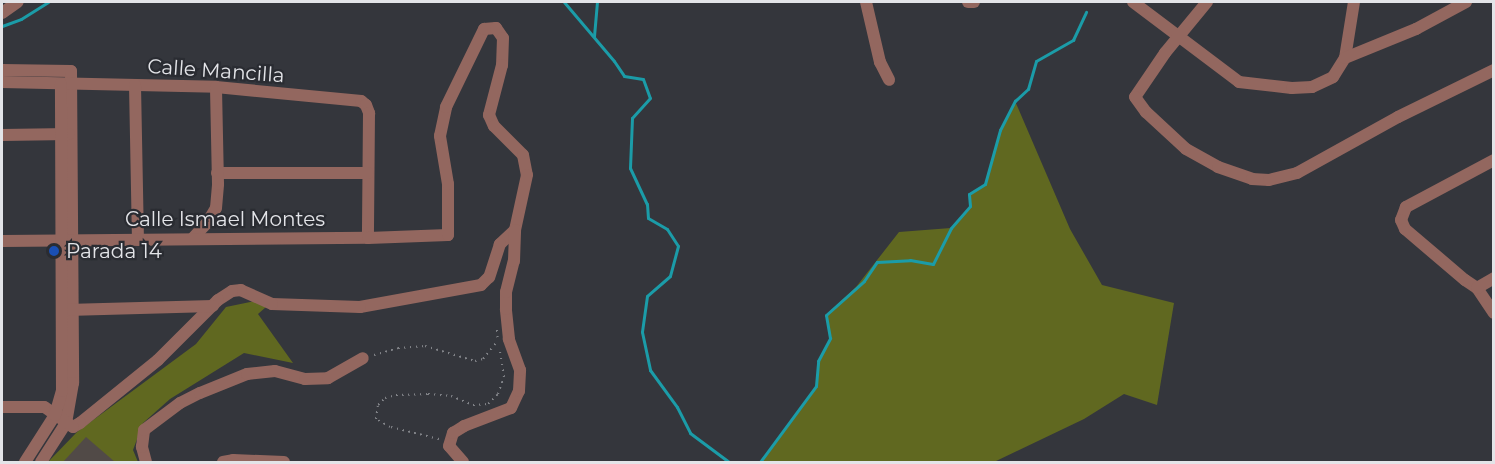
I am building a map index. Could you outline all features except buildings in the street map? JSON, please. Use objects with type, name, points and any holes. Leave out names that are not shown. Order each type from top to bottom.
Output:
[{"type":"street","points":[[2,14],[18,2]]},
{"type":"street","points":[[866,2],[880,62],[889,80]]},
{"type":"street","points":[[968,2],[974,2]]},
{"type":"street","points":[[1133,2],[1239,82],[1292,88],[1312,87],[1333,77],[1345,58],[1354,2]]},
{"type":"street","points":[[1207,2],[1165,53],[1136,97],[1146,112],[1186,149],[1218,167],[1252,179],[1269,180],[1297,173],[1398,117],[1494,70]]},
{"type":"street","points":[[1345,58],[1416,29],[1466,2]]},
{"type":"street","name":"Calle Ismael Montes","points":[[2,241],[368,238],[448,235],[448,184],[440,136],[446,107],[484,29],[496,28],[503,38],[502,65],[489,115],[494,126],[523,155],[526,175],[515,230]]},
{"type":"street","points":[[2,70],[68,80]]},
{"type":"street","points":[[2,82],[68,80]]},
{"type":"street","points":[[41,462],[66,423],[73,383],[68,310],[68,80]]},
{"type":"street","name":"Calle Mancilla","points":[[68,80],[135,85],[216,87],[361,101],[366,105],[369,113],[368,173]]},
{"type":"street","points":[[135,85],[138,240]]},
{"type":"street","points":[[192,239],[207,223],[216,208],[218,173],[216,87]]},
{"type":"street","points":[[2,135],[67,133]]},
{"type":"street","points":[[1494,160],[1406,207],[1402,213],[1405,229],[1477,288],[1494,314]]},
{"type":"street","points":[[218,173],[368,173],[368,238]]},
{"type":"street","points":[[2,407],[44,407],[73,427],[89,417],[158,360],[226,294],[241,290],[272,304],[324,308],[360,307],[469,289],[481,285],[489,277],[500,244],[515,230]]},
{"type":"street","points":[[463,462],[449,446],[453,433],[464,426],[511,408],[519,391],[520,370],[509,339],[506,309],[506,292],[514,261],[515,230]]},
{"type":"street","points":[[1477,288],[1494,278]]},
{"type":"street","points":[[68,310],[213,306]]},
{"type":"street","points":[[25,462],[55,415],[62,391],[68,310]]},
{"type":"street","points":[[146,462],[142,447],[144,430],[180,403],[200,393],[247,374],[274,370],[304,380],[328,378],[363,358]]},
{"type":"street","points":[[223,462],[233,460],[284,462]]},
{"type":"path","points":[[449,446],[437,438],[390,427],[376,419],[378,405],[385,398],[428,394],[451,396],[473,405],[488,404],[498,394],[504,377],[495,336],[498,322],[506,309]]},
{"type":"path","points":[[363,358],[398,348],[425,346],[475,361],[483,359],[497,342]]},
{"type":"green space","points":[[1015,101],[1070,229],[1102,285],[1174,303],[1157,405],[1124,394],[1084,419],[994,462],[760,462],[816,386],[818,361],[830,338],[826,315],[856,287],[899,232],[951,228],[970,206],[969,194],[985,184],[1000,130]]},
{"type":"green space","points":[[255,301],[266,307],[258,314],[293,363],[244,353],[170,399],[143,423],[133,450],[138,462],[48,462],[77,432],[196,344],[226,307]]},
{"type":"waterway","points":[[2,26],[21,19],[48,2]]},
{"type":"waterway","points":[[564,2],[624,76],[643,79],[650,98],[632,118],[630,168],[647,204],[648,218],[667,229],[678,246],[670,276],[647,296],[642,332],[650,370],[677,407],[690,433],[729,462]]},
{"type":"waterway","points":[[594,36],[597,2]]},
{"type":"waterway","points":[[760,462],[816,386],[818,361],[830,338],[826,315],[864,281],[877,262],[910,260],[933,264],[951,228],[970,206],[969,194],[985,184],[1000,130],[1015,101],[1028,89],[1036,61],[1073,40],[1086,12]]},
{"type":"place","name":"Parada 14","points":[[54,251]]}]
